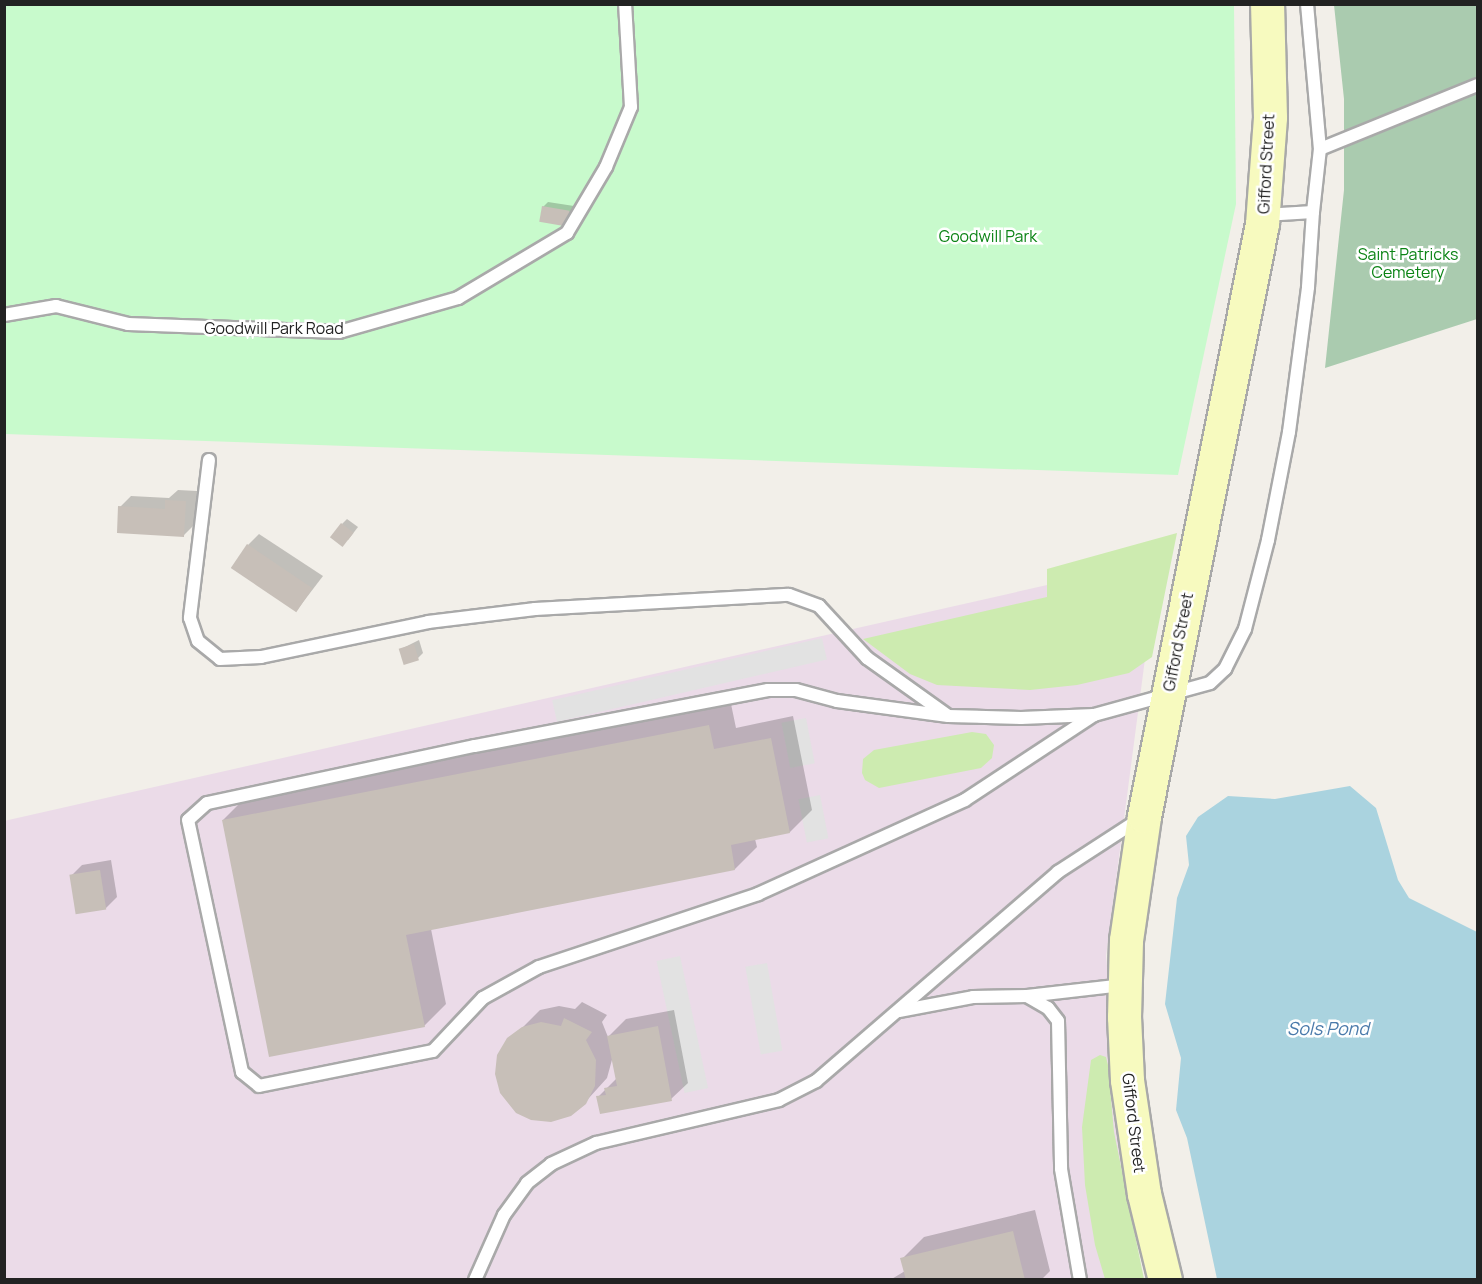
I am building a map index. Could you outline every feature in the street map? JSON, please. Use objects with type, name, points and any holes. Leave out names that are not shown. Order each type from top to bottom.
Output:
[{"type":"main road","name":"Gifford Street","points":[[1165,1280],[1135,1141],[1128,1080],[1124,985],[1130,910],[1144,816],[1263,216],[1269,117],[1267,4]]},
{"type":"lane","name":"Goodwill Park Road","points":[[4,315],[56,306],[128,324],[339,332],[458,298],[567,233],[606,167],[631,107],[626,4]]},
{"type":"lane","points":[[1094,715],[965,800],[758,894],[539,967],[483,998],[433,1051],[259,1086],[242,1072],[188,820],[207,804],[474,746],[768,690],[796,690],[837,701],[948,716],[1021,718],[1094,715],[1210,683],[1226,669],[1245,629],[1289,432],[1320,149],[1307,4]]},
{"type":"lane","points":[[1320,149],[1478,85]]},
{"type":"lane","points":[[1263,216],[1313,212]]},
{"type":"lane","points":[[209,460],[190,618],[198,641],[220,658],[261,657],[428,622],[535,609],[789,595],[819,606],[867,658],[948,716]]},
{"type":"lane","points":[[475,1280],[504,1215],[527,1183],[551,1164],[596,1143],[779,1100],[837,1067],[1058,872],[1144,816]]},
{"type":"lane","points":[[899,1011],[973,997],[1027,996],[1124,985]]},
{"type":"lane","points":[[1027,996],[1047,1008],[1058,1021],[1061,1169],[1080,1280]]},
{"type":"shaded area","points":[[1158,560],[1106,956],[1140,1279],[5,1279],[4,821]]},
{"type":"shaded area","points":[[822,638],[827,659],[557,722],[552,700]]},
{"type":"shaded area","points":[[806,718],[815,763],[790,768],[781,723]]},
{"type":"shaded area","points":[[820,795],[828,838],[807,842],[798,799]]},
{"type":"shaded area","points":[[680,956],[708,1088],[685,1093],[657,961]]},
{"type":"shaded area","points":[[767,963],[782,1051],[761,1054],[745,967]]},
{"type":"green space","name":"Goodwill Park","points":[[5,5],[1234,5],[1236,204],[1178,475],[5,434]]},
{"type":"green space","name":"Saint Patricks Cemetery","points":[[1334,5],[1477,5],[1477,319],[1325,368],[1344,190],[1344,99]]},
{"type":"green space","points":[[1177,533],[1152,657],[1129,673],[1077,685],[1030,690],[937,685],[910,674],[863,639],[1047,597],[1047,569]]},
{"type":"green space","points":[[972,732],[986,734],[994,745],[992,758],[981,768],[879,788],[865,780],[862,773],[863,759],[874,750]]},
{"type":"green space","points":[[1100,1055],[1106,1057],[1108,1065],[1114,1132],[1144,1279],[1105,1279],[1095,1245],[1085,1185],[1082,1127],[1091,1060]]},
{"type":"water","name":"Sols Pond","points":[[1350,786],[1376,808],[1398,880],[1409,898],[1477,932],[1477,1279],[1217,1279],[1187,1138],[1176,1110],[1181,1058],[1165,1004],[1177,898],[1189,865],[1186,836],[1198,817],[1228,796],[1275,799]]},
{"type":"building","points":[[542,206],[570,211],[567,227],[539,222]]},
{"type":"building","points":[[165,500],[186,501],[184,537],[117,533],[118,506],[165,509]]},
{"type":"building","points":[[341,523],[354,533],[343,547],[330,537]]},
{"type":"building","points":[[247,544],[312,588],[296,612],[231,568]]},
{"type":"building","points":[[414,644],[419,660],[404,665],[399,649]]},
{"type":"building","points":[[709,725],[714,749],[771,738],[790,833],[731,845],[735,870],[406,935],[425,1027],[269,1057],[222,820]]},
{"type":"building","points":[[100,870],[106,910],[76,914],[69,875]]},
{"type":"building","points":[[564,1018],[592,1032],[586,1040],[596,1060],[595,1086],[586,1104],[571,1116],[551,1122],[531,1120],[516,1113],[500,1093],[495,1074],[497,1055],[507,1038],[522,1027],[541,1022],[561,1026]]},
{"type":"building","points":[[658,1026],[672,1101],[600,1114],[596,1096],[606,1095],[604,1088],[617,1086],[607,1036]]},
{"type":"building","points":[[1013,1231],[1025,1280],[906,1280],[900,1258]]}]
